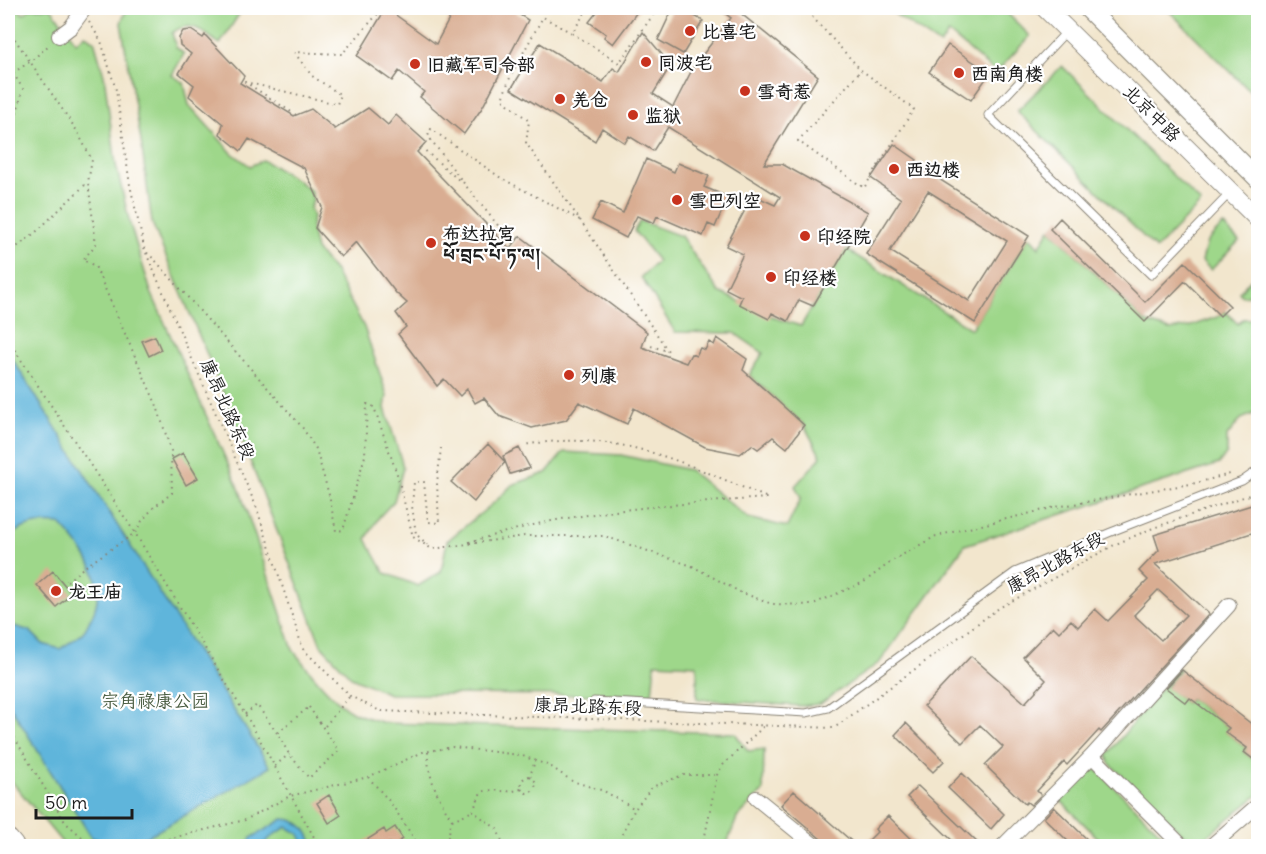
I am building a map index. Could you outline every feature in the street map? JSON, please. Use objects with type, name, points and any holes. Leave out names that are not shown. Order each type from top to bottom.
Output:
[{"type":"main road","name":"北京中路","points":[[1045,8],[1258,219]]},
{"type":"main road","name":"北京中路","points":[[1086,8],[1258,179]]},
{"type":"main road","points":[[8,840],[13,846]]},
{"type":"street","points":[[57,37],[71,27],[82,9]]},
{"type":"street","points":[[1003,846],[1092,756],[1229,605]]},
{"type":"street","points":[[1092,756],[1182,846]]},
{"type":"street","points":[[756,798],[815,846]]},
{"type":"street","points":[[1211,846],[1258,805]]},
{"type":"lane","points":[[1068,30],[988,115],[1151,275],[1231,192]]},
{"type":"lane","points":[[594,701],[806,713],[828,708],[1015,572],[1111,532],[1242,482],[1258,470]]},
{"type":"path","points":[[296,115],[245,82],[337,104],[341,94],[312,76],[294,52],[342,54],[383,8]]},
{"type":"path","points":[[572,33],[588,8]]},
{"type":"path","points":[[647,345],[668,351],[526,143],[529,121],[502,99],[511,75],[543,17],[620,63],[658,8]]},
{"type":"path","points":[[804,8],[861,70],[914,109],[864,188],[798,141],[861,70]]},
{"type":"path","name":"康昂北路东段","points":[[82,9],[101,41],[116,90],[130,185],[145,251],[256,506],[303,649],[350,696],[380,711],[834,728],[999,608],[1116,544],[1153,528],[1258,492]]},
{"type":"path","points":[[8,29],[77,131],[92,160],[88,182],[96,244],[83,260],[95,266],[157,406],[171,451],[172,493],[141,521],[135,534],[66,582]]},
{"type":"path","points":[[12,73],[31,61],[57,37]]},
{"type":"path","points":[[8,70],[23,89],[16,112],[8,119]]},
{"type":"path","points":[[513,244],[428,136],[431,129],[501,178],[580,220]]},
{"type":"path","points":[[421,147],[466,186]]},
{"type":"path","points":[[8,254],[36,232],[88,182]]},
{"type":"path","points":[[145,251],[302,427],[316,449],[336,531],[343,530],[365,456],[367,404],[374,407],[397,474],[413,537],[432,549],[525,536],[604,536],[692,566],[740,592],[772,604],[811,605],[864,582],[895,559],[936,536],[1056,507],[1196,483],[1238,472]]},
{"type":"path","points":[[8,340],[135,534],[245,714],[319,846]]},
{"type":"path","points":[[457,545],[578,516],[768,498],[682,463],[637,448],[584,441],[554,441],[523,445]]},
{"type":"path","points":[[432,549],[416,534],[412,506],[414,482],[424,482],[428,522],[439,523],[437,483],[441,448]]},
{"type":"path","points":[[324,727],[350,696]]},
{"type":"path","points":[[245,714],[257,705],[289,754],[309,778],[339,751],[309,707],[277,733]]},
{"type":"path","points":[[703,846],[717,775],[723,765],[764,726]]},
{"type":"path","points":[[8,727],[65,822],[92,846]]},
{"type":"path","points":[[139,846],[245,820],[290,796],[368,777],[428,751],[453,747],[520,755],[550,766],[572,781],[604,791],[634,809]]},
{"type":"path","points":[[428,751],[428,761],[440,802],[452,820],[448,837],[434,846]]},
{"type":"path","points":[[275,766],[289,754]]},
{"type":"path","points":[[530,776],[535,761]]},
{"type":"path","points":[[621,846],[624,829],[634,809],[652,787],[683,775],[717,775]]},
{"type":"path","points":[[530,776],[536,782],[535,788],[526,793],[521,789],[520,783],[524,778],[530,776]]},
{"type":"path","points":[[368,777],[390,802],[419,846]]},
{"type":"path","points":[[452,820],[473,811],[481,792],[491,788],[504,793],[521,789]]},
{"type":"path","points":[[473,811],[497,829],[504,846]]},
{"type":"green space","name":"宗角禄康公园","points":[[8,8],[18,8],[23,14],[32,8],[51,8],[76,42],[85,35],[94,40],[104,75],[116,165],[130,224],[151,292],[240,491],[293,650],[313,675],[345,707],[385,723],[735,733],[748,751],[764,749],[763,791],[737,818],[726,846],[65,846],[8,777]]},
{"type":"green space","points":[[127,8],[243,8],[220,44],[197,28],[185,27],[172,33],[176,47],[184,54],[172,75],[184,83],[189,105],[232,153],[250,166],[263,160],[311,191],[313,200],[310,208],[313,217],[311,227],[316,250],[335,272],[364,327],[387,395],[385,408],[403,468],[394,501],[379,517],[366,539],[385,573],[418,586],[441,572],[447,541],[512,485],[546,473],[564,452],[621,455],[689,470],[748,518],[787,527],[801,498],[795,486],[821,457],[804,425],[749,375],[763,353],[734,333],[675,332],[641,277],[658,261],[634,231],[640,221],[681,236],[719,292],[778,319],[801,326],[846,249],[971,329],[1029,236],[1039,247],[1050,229],[1145,322],[1170,330],[1188,327],[1220,316],[1225,311],[1238,324],[1243,319],[1258,319],[1258,412],[1241,419],[1227,436],[1227,453],[1219,464],[965,545],[880,662],[820,704],[801,706],[697,699],[697,665],[655,663],[652,695],[389,694],[351,677],[321,645],[234,419],[152,223],[121,23]]},
{"type":"green space","points":[[886,8],[1002,8],[1030,36],[996,73],[949,33],[940,45]]},
{"type":"green space","points":[[1166,8],[1258,8],[1258,99]]},
{"type":"green space","points":[[1062,66],[1201,203],[1156,249],[1017,111]]},
{"type":"green space","points":[[1223,225],[1239,241],[1211,270],[1202,261],[1207,242]]},
{"type":"green space","points":[[1258,272],[1258,298],[1249,295],[1242,296],[1239,292]]},
{"type":"green space","points":[[1177,669],[1180,669],[1166,687],[1186,703],[1190,698],[1229,728],[1226,732],[1247,748],[1244,752],[1258,763],[1258,795],[1195,846],[1109,763],[1107,755]]},
{"type":"green space","points":[[1096,769],[1174,846],[1106,846],[1059,799],[1085,771]]},
{"type":"water","points":[[8,352],[270,767],[131,846],[122,846],[92,838],[8,703],[8,624],[30,631],[43,644],[60,649],[86,629],[96,603],[98,590],[96,578],[85,555],[60,524],[33,525],[8,536]]},
{"type":"water","points":[[283,819],[294,821],[303,827],[313,846],[304,846],[299,834],[287,827],[261,846],[246,846],[251,838]]},
{"type":"building","name":"旧藏军司令部","points":[[386,8],[436,44],[455,8],[509,8],[528,20],[482,108],[464,134],[420,97],[424,92],[399,71],[392,81],[357,56]]},
{"type":"building","points":[[600,8],[640,8],[613,44],[604,37],[606,34],[589,22]]},
{"type":"building","name":"比喜宅","points":[[673,8],[701,8],[693,15],[703,21],[683,54],[658,40]]},
{"type":"building","points":[[718,8],[734,8],[818,76],[764,164],[782,164],[868,212],[813,306],[799,300],[788,321],[772,313],[769,319],[739,304],[742,297],[726,289],[743,254],[726,246],[753,195],[775,205],[780,197],[668,127],[653,151],[629,136],[625,143],[602,128],[595,141],[511,89],[540,43],[603,82],[613,68],[619,72],[643,32],[671,65],[653,94],[673,107],[694,66],[731,18]]},
{"type":"building","name":"布达拉宫 ཕོ་བྲང་པོ་ཏ་ལ།","points":[[191,30],[203,38],[205,35],[244,76],[240,83],[294,116],[311,109],[335,129],[368,108],[388,125],[396,115],[426,142],[417,152],[510,249],[520,236],[647,332],[642,347],[686,363],[691,354],[696,356],[700,348],[705,350],[709,342],[714,345],[717,338],[747,359],[743,370],[804,425],[787,448],[773,437],[758,449],[752,445],[740,454],[705,447],[634,408],[627,424],[579,402],[566,420],[532,428],[499,416],[484,398],[475,403],[467,389],[460,396],[444,379],[437,386],[398,334],[406,327],[396,313],[407,303],[396,293],[356,242],[341,257],[315,228],[322,207],[304,168],[249,139],[241,151],[220,134],[223,124],[189,96],[194,85],[179,73],[191,54],[180,45],[179,38],[183,31]]},
{"type":"building","name":"西南角楼","points":[[948,45],[990,73],[971,100],[929,72]]},
{"type":"building","points":[[894,144],[917,160],[915,164],[1029,236],[975,323],[866,254],[901,199],[871,178]],"holes":[[[928,191],[1007,241],[969,301],[890,251]]]},
{"type":"building","name":"雪巴列空","points":[[646,159],[674,172],[678,163],[709,176],[704,187],[728,197],[715,227],[708,224],[703,236],[657,216],[654,223],[637,216],[626,238],[592,220],[601,202],[623,213]]},
{"type":"building","points":[[1060,218],[1145,302],[1185,262],[1230,306],[1220,316],[1185,281],[1145,322],[1050,229]]},
{"type":"building","points":[[155,336],[161,350],[149,356],[142,341]]},
{"type":"building","points":[[488,444],[505,462],[474,502],[451,482]]},
{"type":"building","points":[[519,448],[530,468],[510,474],[503,456]]},
{"type":"building","points":[[183,453],[198,478],[186,485],[172,459]]},
{"type":"building","points":[[1258,503],[1258,531],[1155,564],[1209,614],[1101,732],[1099,730],[1067,765],[1064,762],[1037,791],[1041,795],[1031,805],[1027,802],[1025,804],[985,765],[1003,747],[980,725],[962,743],[924,706],[971,656],[1025,703],[1046,680],[1023,657],[1053,626],[1059,632],[1071,620],[1078,627],[1095,609],[1108,621],[1148,580],[1139,571],[1159,550],[1154,535]],"holes":[[[1158,590],[1186,615],[1161,640],[1134,615]]]},
{"type":"building","points":[[53,571],[72,594],[56,607],[37,585]]},
{"type":"building","points":[[1182,670],[1258,729],[1258,763],[1244,752],[1247,748],[1225,732],[1229,728],[1190,698],[1186,703],[1166,688]]},
{"type":"building","points":[[906,723],[944,761],[933,772],[895,735]]},
{"type":"building","points":[[962,773],[1004,814],[991,829],[948,788]]},
{"type":"building","points":[[918,786],[981,846],[958,846],[907,797]]},
{"type":"building","points":[[794,791],[857,846],[825,846],[821,839],[781,805]]},
{"type":"building","points":[[329,795],[341,815],[329,823],[317,803]]},
{"type":"building","points":[[1054,807],[1094,846],[1073,846],[1044,818]]},
{"type":"building","points":[[888,816],[919,846],[863,846]]},
{"type":"building","points":[[395,827],[403,839],[392,846],[390,843],[384,846],[357,846],[384,829],[386,833]]},
{"type":"place","name":"比喜宅","points":[[690,31]]},
{"type":"place","name":"同波宅","points":[[646,62]]},
{"type":"place","name":"旧藏军司令部","points":[[415,64]]},
{"type":"place","name":"西南角楼","points":[[959,73]]},
{"type":"place","name":"雪奇惹","points":[[745,91]]},
{"type":"place","name":"羌仓","points":[[560,99]]},
{"type":"place","name":"监狱","points":[[633,115]]},
{"type":"place","name":"西边楼","points":[[894,169]]},
{"type":"place","name":"雪巴列空","points":[[677,200]]},
{"type":"place","name":"印经院","points":[[805,236]]},
{"type":"place","name":"布达拉宫 ཕོ་བྲང་པོ་ཏ་ལ།","points":[[431,243]]},
{"type":"place","name":"印经楼","points":[[771,277]]},
{"type":"place","name":"列康","points":[[569,375]]},
{"type":"place","name":"龙王庙","points":[[56,591]]}]
